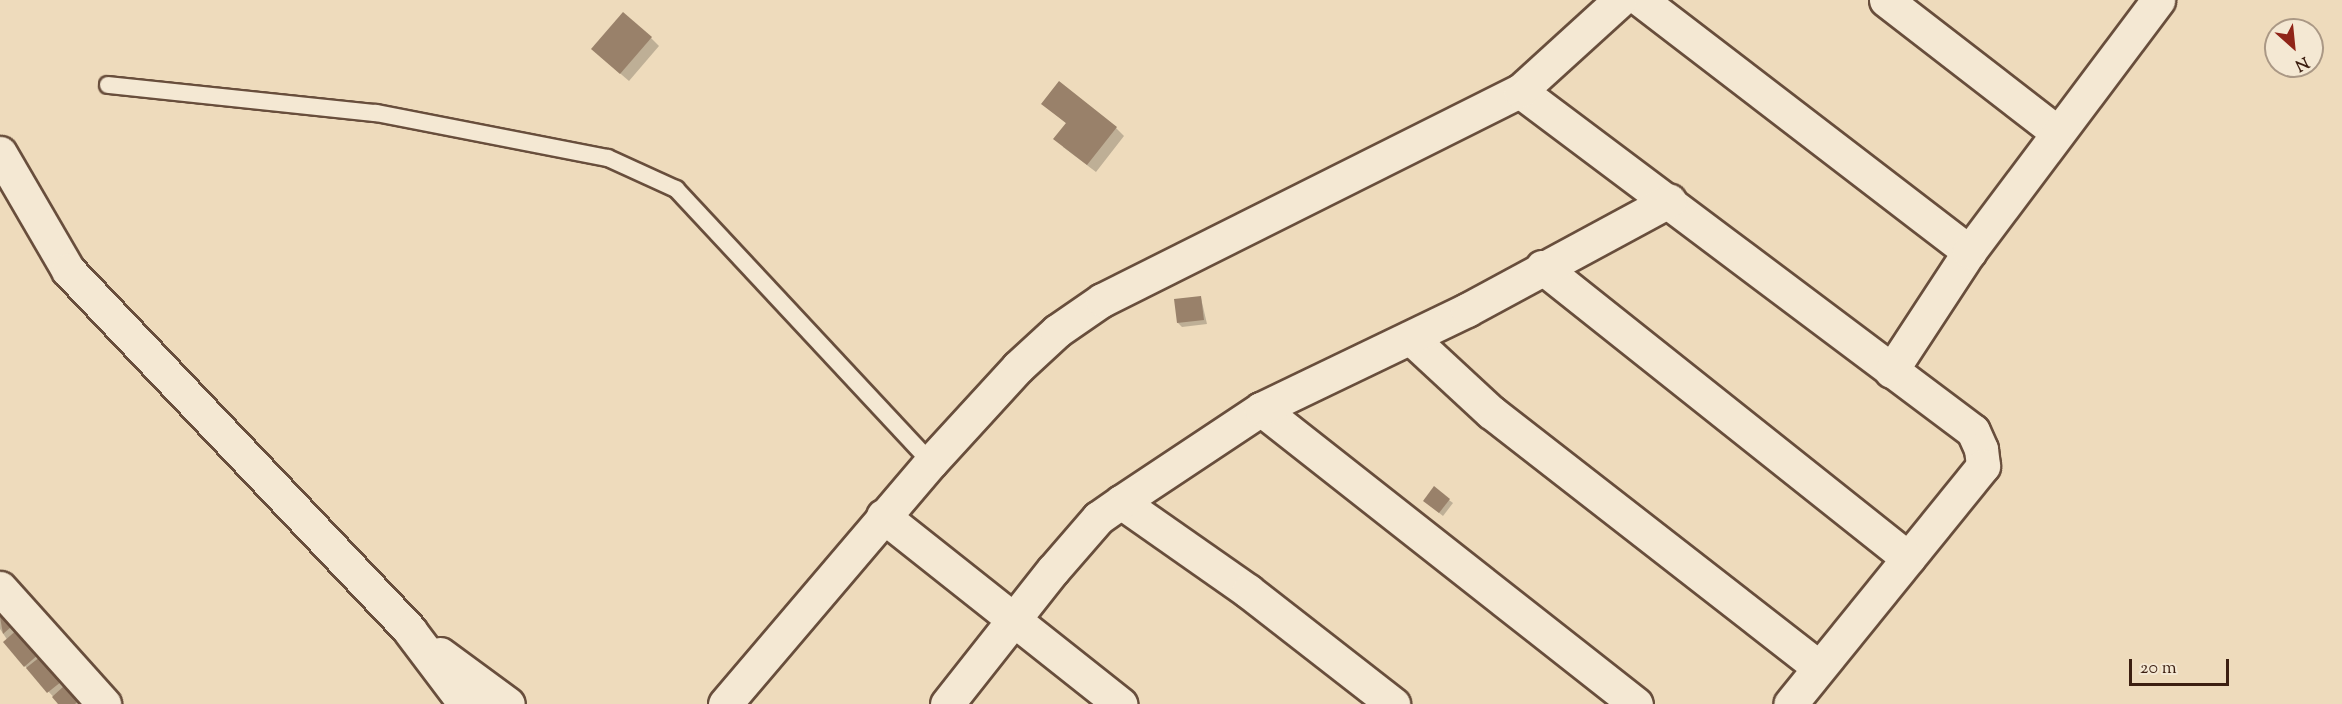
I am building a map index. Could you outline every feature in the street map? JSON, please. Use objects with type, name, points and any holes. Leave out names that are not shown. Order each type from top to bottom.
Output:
[{"type":"street","points":[[725,704],[931,462],[1018,367],[1057,331],[1102,300],[1520,91],[1620,0]]},
{"type":"street","points":[[1641,0],[1969,252]]},
{"type":"street","points":[[1886,0],[2058,133]]},
{"type":"street","points":[[1891,371],[1969,252],[2058,133],[2144,5]]},
{"type":"street","points":[[1520,91],[1973,431],[1983,466],[1790,704]]},
{"type":"street","points":[[0,153],[68,270],[410,631],[465,704]]},
{"type":"street","points":[[947,704],[1012,620],[1098,518],[1261,409],[1411,338],[1669,201]]},
{"type":"street","points":[[1542,267],[1908,558]]},
{"type":"street","points":[[1411,338],[1491,412],[1818,667]]},
{"type":"street","points":[[1261,409],[1636,704]]},
{"type":"street","points":[[1121,502],[1248,591],[1393,704]]},
{"type":"street","points":[[883,516],[1120,704]]},
{"type":"street","points":[[0,588],[104,704]]},
{"type":"street","points":[[410,631],[508,704]]},
{"type":"lane","points":[[108,85],[376,113],[608,159],[676,189],[931,462]]},
{"type":"building","points":[[623,12],[652,37],[620,74],[591,49]]},
{"type":"building","points":[[1059,81],[1117,127],[1087,165],[1053,139],[1066,123],[1041,104]]},
{"type":"building","points":[[1201,296],[1204,320],[1177,323],[1174,299]]},
{"type":"building","points":[[1434,486],[1450,499],[1439,513],[1423,501]]},
{"type":"building","points":[[10,608],[20,619],[3,634],[0,617]]},
{"type":"building","points":[[26,622],[47,647],[24,667],[3,642]]},
{"type":"building","points":[[50,649],[71,674],[47,693],[26,668]]},
{"type":"building","points":[[76,675],[90,691],[75,704],[58,704],[52,697]]}]
